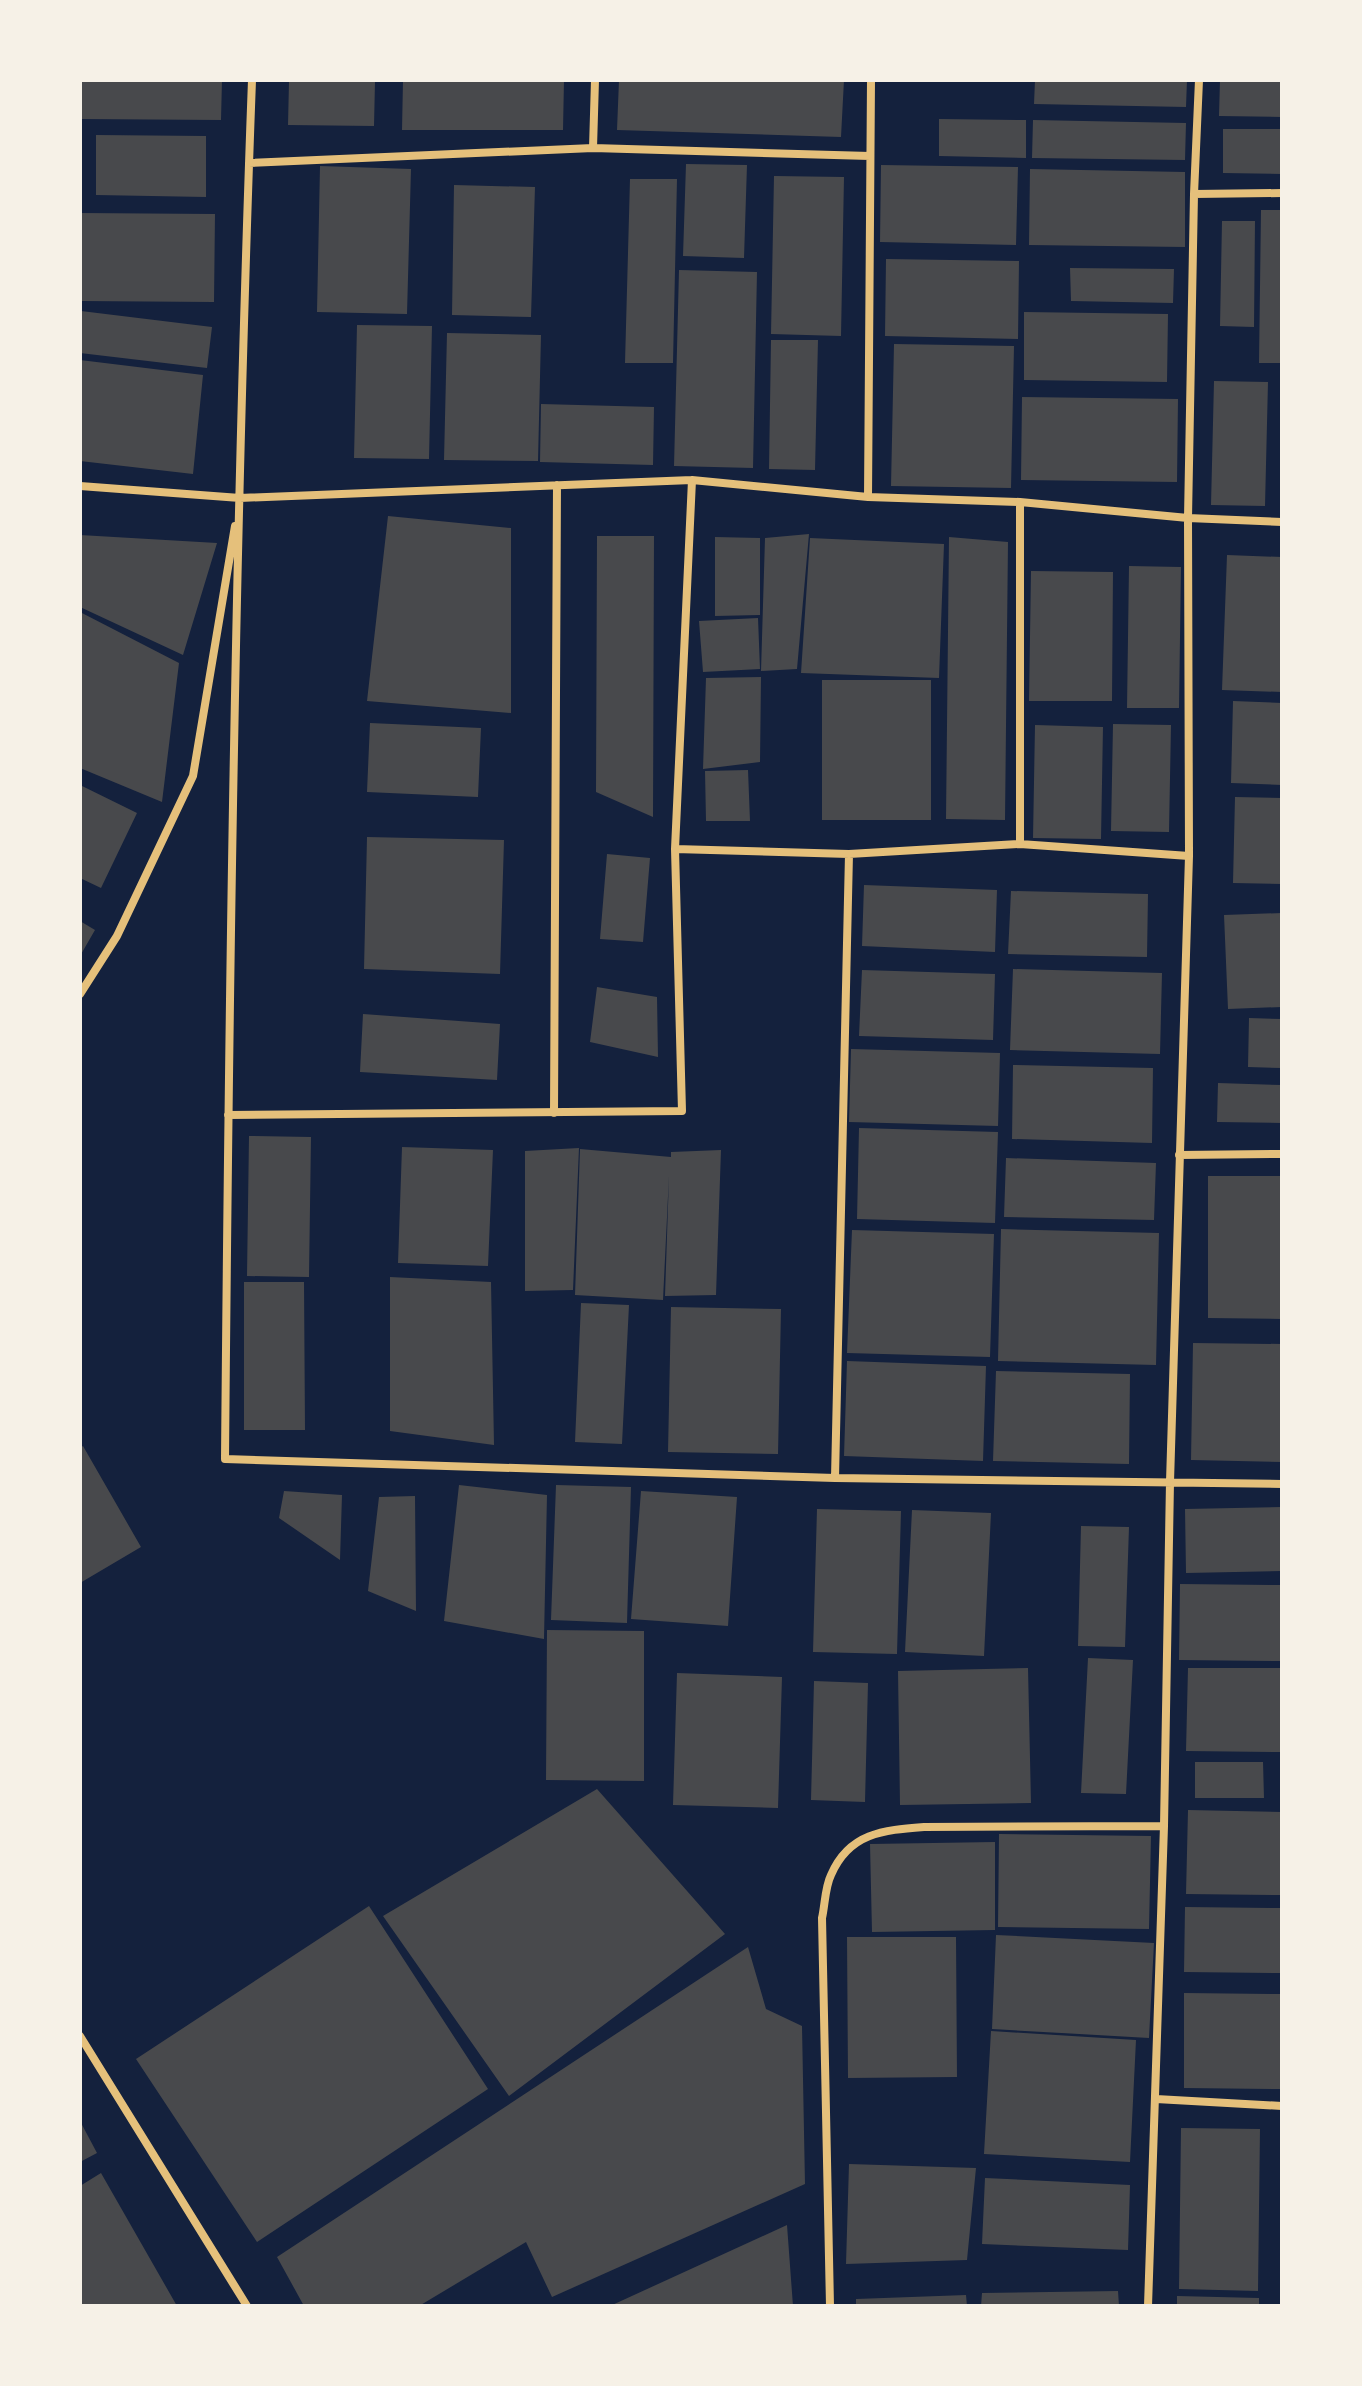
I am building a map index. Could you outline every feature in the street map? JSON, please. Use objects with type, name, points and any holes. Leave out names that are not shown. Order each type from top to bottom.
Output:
[{"type":"street","points":[[252,80],[240,498],[225,1459],[835,1478],[1282,1484]]},
{"type":"street","points":[[593,148],[595,80]]},
{"type":"street","points":[[868,497],[871,80]]},
{"type":"street","points":[[1148,2306],[1164,1826],[1170,1482],[1189,856],[1188,518],[1199,80]]},
{"type":"street","points":[[249,163],[593,148],[870,156]]},
{"type":"street","points":[[1194,194],[1282,193]]},
{"type":"street","points":[[228,1115],[682,1111],[675,849],[692,480]]},
{"type":"street","points":[[80,486],[240,498],[692,480],[868,497],[1020,502],[1188,518],[1282,522]]},
{"type":"street","points":[[554,1113],[557,485]]},
{"type":"street","points":[[80,994],[117,936],[193,776],[240,498]]},
{"type":"street","points":[[1020,502],[1020,844]]},
{"type":"street","points":[[675,849],[849,854],[1020,844],[1189,856]]},
{"type":"street","points":[[835,1478],[849,854]]},
{"type":"street","points":[[1179,1155],[1282,1154]]},
{"type":"street","points":[[830,2306],[822,1918],[830,1875],[846,1852],[854,1841],[889,1829],[1164,1826]]},
{"type":"street","points":[[80,2036],[247,2306]]},
{"type":"street","points":[[1156,2099],[1282,2106]]},
{"type":"building","points":[[80,80],[222,80],[221,120],[80,119]]},
{"type":"building","points":[[403,80],[564,80],[563,130],[402,130]]},
{"type":"building","points":[[619,80],[844,80],[841,137],[617,130]]},
{"type":"building","points":[[1035,80],[1187,80],[1186,107],[1034,104]]},
{"type":"building","points":[[1220,80],[1282,80],[1282,117],[1219,116]]},
{"type":"building","points":[[289,81],[375,82],[374,126],[288,125]]},
{"type":"building","points":[[939,119],[1026,120],[1026,158],[939,156]]},
{"type":"building","points":[[1033,120],[1186,123],[1185,160],[1032,158]]},
{"type":"building","points":[[1223,129],[1282,129],[1282,174],[1223,173]]},
{"type":"building","points":[[96,135],[206,136],[206,197],[96,195]]},
{"type":"building","points":[[686,164],[747,165],[744,258],[683,256]]},
{"type":"building","points":[[881,165],[1018,167],[1016,245],[880,242]]},
{"type":"building","points":[[320,166],[411,169],[407,314],[317,312]]},
{"type":"building","points":[[1030,169],[1185,172],[1185,247],[1029,245]]},
{"type":"building","points":[[774,176],[844,177],[841,336],[771,334]]},
{"type":"building","points":[[630,179],[677,179],[673,363],[625,363]]},
{"type":"building","points":[[454,185],[535,187],[531,317],[452,315]]},
{"type":"building","points":[[1261,210],[1282,210],[1282,363],[1259,363]]},
{"type":"building","points":[[80,213],[215,214],[214,302],[80,301]]},
{"type":"building","points":[[1222,221],[1255,221],[1254,327],[1220,326]]},
{"type":"building","points":[[886,259],[1019,261],[1018,339],[885,336]]},
{"type":"building","points":[[1070,268],[1174,269],[1173,303],[1071,301]]},
{"type":"building","points":[[679,270],[757,272],[753,468],[674,466]]},
{"type":"building","points":[[81,311],[212,327],[207,368],[80,353]]},
{"type":"building","points":[[1024,312],[1168,314],[1167,382],[1024,380]]},
{"type":"building","points":[[357,325],[432,326],[429,459],[354,458]]},
{"type":"building","points":[[447,333],[541,335],[538,461],[444,460]]},
{"type":"building","points":[[771,340],[818,340],[815,470],[769,469]]},
{"type":"building","points":[[894,344],[1014,346],[1011,488],[891,486]]},
{"type":"building","points":[[80,360],[203,375],[193,474],[80,461]]},
{"type":"building","points":[[1214,381],[1268,382],[1265,506],[1211,505]]},
{"type":"building","points":[[1022,397],[1178,399],[1177,482],[1021,480]]},
{"type":"building","points":[[541,404],[654,407],[653,465],[540,462]]},
{"type":"building","points":[[388,516],[511,528],[511,713],[367,701]]},
{"type":"building","points":[[809,534],[797,669],[761,671],[765,538]]},
{"type":"building","points":[[80,535],[217,543],[183,655],[80,607]]},
{"type":"building","points":[[597,536],[654,536],[653,817],[596,792]]},
{"type":"building","points":[[715,537],[760,538],[760,615],[715,616]]},
{"type":"building","points":[[949,537],[1008,542],[1005,820],[946,819]]},
{"type":"building","points":[[810,538],[944,544],[939,678],[801,673]]},
{"type":"building","points":[[1227,555],[1282,557],[1282,692],[1222,690]]},
{"type":"building","points":[[1129,566],[1181,567],[1179,708],[1127,708]]},
{"type":"building","points":[[1031,571],[1113,572],[1112,701],[1029,701]]},
{"type":"building","points":[[80,612],[179,663],[162,802],[80,768]]},
{"type":"building","points":[[758,618],[760,669],[703,672],[699,621]]},
{"type":"building","points":[[761,677],[760,762],[703,769],[706,678]]},
{"type":"building","points":[[822,680],[931,680],[931,820],[822,820]]},
{"type":"building","points":[[1233,701],[1282,703],[1282,785],[1231,783]]},
{"type":"building","points":[[370,723],[481,728],[478,797],[367,792]]},
{"type":"building","points":[[1113,724],[1171,725],[1169,832],[1111,831]]},
{"type":"building","points":[[1035,725],[1103,727],[1101,839],[1033,838]]},
{"type":"building","points":[[748,770],[750,821],[706,821],[705,771]]},
{"type":"building","points":[[80,785],[137,813],[101,888],[80,878]]},
{"type":"building","points":[[1235,797],[1282,798],[1282,884],[1233,883]]},
{"type":"building","points":[[367,837],[504,840],[500,974],[364,969]]},
{"type":"building","points":[[607,854],[650,858],[643,942],[600,939]]},
{"type":"building","points":[[864,885],[997,890],[995,952],[862,946]]},
{"type":"building","points":[[1011,891],[1148,894],[1147,957],[1008,954]]},
{"type":"building","points":[[1282,913],[1282,1007],[1228,1009],[1224,915]]},
{"type":"building","points":[[80,921],[95,930],[80,956]]},
{"type":"building","points":[[1013,969],[1162,973],[1160,1054],[1010,1050]]},
{"type":"building","points":[[862,970],[995,974],[993,1040],[859,1036]]},
{"type":"building","points":[[597,987],[657,997],[658,1057],[590,1042]]},
{"type":"building","points":[[363,1014],[500,1024],[497,1080],[360,1072]]},
{"type":"building","points":[[1249,1018],[1282,1019],[1282,1068],[1248,1067]]},
{"type":"building","points":[[851,1049],[1000,1053],[998,1126],[849,1122]]},
{"type":"building","points":[[1013,1065],[1153,1068],[1152,1143],[1012,1139]]},
{"type":"building","points":[[1218,1083],[1282,1085],[1282,1123],[1217,1122]]},
{"type":"building","points":[[859,1128],[998,1132],[995,1223],[857,1219]]},
{"type":"building","points":[[249,1136],[311,1137],[309,1277],[247,1276]]},
{"type":"building","points":[[402,1147],[493,1150],[488,1266],[398,1263]]},
{"type":"building","points":[[579,1148],[573,1290],[525,1291],[525,1151]]},
{"type":"building","points":[[580,1149],[671,1157],[671,1152],[721,1150],[716,1295],[665,1296],[669,1176],[663,1300],[575,1295]]},
{"type":"building","points":[[1006,1158],[1156,1163],[1154,1220],[1004,1217]]},
{"type":"building","points":[[1208,1176],[1282,1176],[1282,1319],[1208,1318]]},
{"type":"building","points":[[1001,1229],[1159,1233],[1156,1365],[998,1361]]},
{"type":"building","points":[[852,1230],[994,1234],[990,1357],[847,1353]]},
{"type":"building","points":[[390,1277],[491,1282],[494,1445],[390,1431]]},
{"type":"building","points":[[244,1282],[304,1282],[305,1430],[244,1430]]},
{"type":"building","points":[[581,1303],[629,1305],[622,1444],[575,1442]]},
{"type":"building","points":[[671,1307],[781,1309],[778,1454],[668,1452]]},
{"type":"building","points":[[1193,1343],[1282,1344],[1282,1462],[1191,1460]]},
{"type":"building","points":[[847,1361],[986,1366],[983,1461],[844,1456]]},
{"type":"building","points":[[996,1371],[1130,1374],[1129,1464],[993,1461]]},
{"type":"building","points":[[83,1446],[141,1547],[80,1583],[80,1448]]},
{"type":"building","points":[[459,1485],[547,1495],[544,1639],[444,1621]]},
{"type":"building","points":[[556,1485],[631,1487],[627,1623],[551,1620]]},
{"type":"building","points":[[284,1491],[342,1495],[340,1560],[279,1518]]},
{"type":"building","points":[[641,1491],[737,1497],[728,1626],[631,1619]]},
{"type":"building","points":[[415,1496],[416,1611],[368,1591],[379,1497]]},
{"type":"building","points":[[1282,1507],[1282,1571],[1186,1573],[1185,1509]]},
{"type":"building","points":[[817,1509],[901,1511],[897,1654],[813,1652]]},
{"type":"building","points":[[912,1510],[991,1513],[984,1656],[905,1652]]},
{"type":"building","points":[[1081,1526],[1129,1527],[1125,1647],[1078,1646]]},
{"type":"building","points":[[1180,1584],[1282,1585],[1282,1661],[1179,1660]]},
{"type":"building","points":[[547,1630],[644,1631],[644,1781],[546,1780]]},
{"type":"building","points":[[1088,1658],[1133,1660],[1126,1794],[1081,1793]]},
{"type":"building","points":[[1028,1668],[1031,1803],[900,1805],[898,1671]]},
{"type":"building","points":[[1188,1668],[1282,1668],[1282,1752],[1186,1751]]},
{"type":"building","points":[[677,1673],[782,1677],[778,1808],[673,1805]]},
{"type":"building","points":[[814,1681],[868,1683],[865,1802],[811,1800]]},
{"type":"building","points":[[1195,1762],[1263,1762],[1264,1798],[1195,1798]]},
{"type":"building","points":[[597,1789],[725,1934],[509,2096],[383,1916]]},
{"type":"building","points":[[1188,1810],[1282,1812],[1282,1895],[1186,1894]]},
{"type":"building","points":[[999,1834],[1151,1836],[1149,1929],[998,1927]]},
{"type":"building","points":[[995,1842],[995,1930],[872,1932],[870,1844]]},
{"type":"building","points":[[369,1906],[488,2089],[257,2242],[136,2059]]},
{"type":"building","points":[[1185,1907],[1282,1908],[1282,1973],[1184,1972]]},
{"type":"building","points":[[996,1935],[1154,1943],[1149,2038],[992,2029]]},
{"type":"building","points":[[847,1937],[956,1937],[957,2077],[848,2078]]},
{"type":"building","points":[[748,1947],[766,2009],[802,2026],[805,2184],[552,2297],[526,2242],[419,2306],[304,2306],[277,2257]]},
{"type":"building","points":[[1184,1993],[1282,1994],[1282,2089],[1184,2088]]},
{"type":"building","points":[[991,2031],[1136,2040],[1130,2162],[984,2154]]},
{"type":"building","points":[[80,2121],[97,2153],[80,2162]]},
{"type":"building","points":[[1181,2128],[1260,2129],[1258,2291],[1179,2289]]},
{"type":"building","points":[[849,2164],[976,2168],[967,2260],[846,2264]]},
{"type":"building","points":[[101,2173],[177,2306],[80,2306],[80,2186]]},
{"type":"building","points":[[985,2178],[1130,2185],[1128,2250],[982,2244]]},
{"type":"building","points":[[787,2225],[793,2306],[610,2306]]},
{"type":"building","points":[[1118,2291],[1119,2306],[981,2306],[982,2293]]},
{"type":"building","points":[[966,2295],[967,2306],[856,2306],[856,2299]]},
{"type":"building","points":[[1177,2296],[1259,2298],[1259,2306],[1177,2306]]}]
